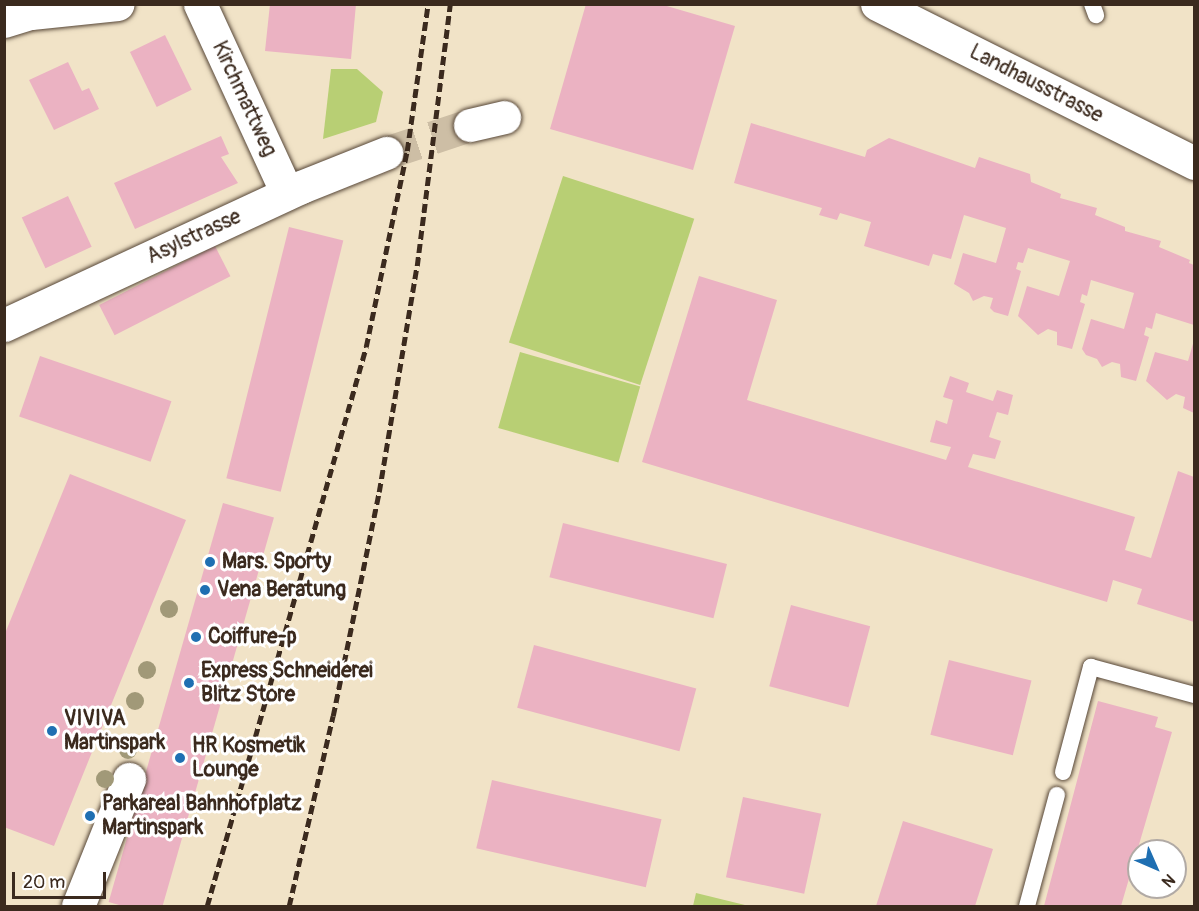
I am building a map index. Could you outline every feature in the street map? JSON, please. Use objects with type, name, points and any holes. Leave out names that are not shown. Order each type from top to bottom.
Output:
[{"type":"street","points":[[4,21],[31,13],[118,4]]},
{"type":"street","name":"Kirchmattweg","points":[[200,4],[287,193]]},
{"type":"street","name":"Landhausstrasse","points":[[892,8],[1194,163]]},
{"type":"street","points":[[470,125],[504,117]]},
{"type":"street","name":"Asylstrasse","points":[[4,325],[287,193],[386,153]]},
{"type":"street","points":[[78,906],[129,779]]},
{"type":"lane","points":[[1063,772],[1091,667],[1194,695]]},
{"type":"lane","points":[[1027,906],[1056,795]]},
{"type":"green space","points":[[331,69],[357,69],[383,92],[376,122],[323,139]]},
{"type":"green space","points":[[563,176],[694,219],[640,385],[509,342]]},
{"type":"green space","points":[[520,352],[640,386],[618,462],[498,428]]},
{"type":"green space","points":[[696,893],[749,906],[693,906]]},
{"type":"building","points":[[270,4],[356,4],[351,59],[265,51]]},
{"type":"building","points":[[586,4],[660,4],[735,26],[693,170],[550,129]]},
{"type":"building","points":[[165,35],[192,90],[157,107],[130,52]]},
{"type":"building","points":[[68,62],[82,91],[89,88],[99,109],[54,130],[29,80]]},
{"type":"building","points":[[751,123],[865,157],[867,150],[889,138],[975,168],[979,157],[1030,174],[1031,182],[1061,194],[1060,198],[1097,208],[1095,215],[1125,227],[1125,231],[1161,241],[1159,247],[1190,260],[1189,263],[1194,265],[1194,325],[1156,313],[1152,329],[1146,327],[1144,335],[1149,337],[1136,381],[1121,377],[1120,364],[1112,362],[1102,367],[1097,359],[1086,355],[1082,349],[1091,319],[1124,329],[1134,293],[1091,280],[1087,296],[1082,294],[1080,302],[1085,304],[1072,349],[1057,345],[1057,332],[1048,329],[1038,335],[1018,316],[1027,286],[1059,296],[1070,261],[1028,248],[1023,263],[1018,262],[1016,269],[1021,271],[1008,316],[994,312],[990,308],[993,298],[984,296],[973,301],[969,293],[954,284],[963,253],[996,263],[1006,228],[964,215],[951,259],[933,254],[929,266],[864,246],[871,222],[840,213],[837,220],[819,215],[822,208],[734,183]]},
{"type":"building","points":[[221,136],[229,154],[221,157],[238,183],[135,229],[114,183]]},
{"type":"building","points":[[68,196],[92,247],[45,268],[22,218]]},
{"type":"building","points":[[289,227],[343,241],[281,492],[226,478]]},
{"type":"building","points":[[215,246],[230,276],[115,335],[99,305]]},
{"type":"building","points":[[699,276],[777,300],[747,400],[946,460],[951,447],[930,442],[936,420],[947,424],[953,400],[943,397],[950,376],[969,383],[966,392],[993,401],[997,390],[1013,395],[1008,415],[997,412],[989,437],[1001,441],[995,459],[973,454],[968,467],[1135,517],[1125,550],[1151,558],[1178,471],[1194,477],[1194,622],[1137,604],[1142,589],[1113,580],[1107,602],[642,462]]},
{"type":"building","points":[[1194,340],[1194,413],[1183,408],[1185,397],[1176,394],[1167,400],[1146,381],[1155,352],[1188,361]]},
{"type":"building","points":[[40,356],[171,401],[151,462],[19,417]]},
{"type":"building","name":"VIVIVA Martinspark","points":[[70,474],[186,520],[54,846],[4,827],[4,636]]},
{"type":"building","points":[[223,503],[274,518],[163,906],[123,906],[109,902]]},
{"type":"building","points":[[563,523],[727,564],[713,618],[549,577]]},
{"type":"building","points":[[791,605],[870,626],[848,707],[769,686]]},
{"type":"building","points":[[534,645],[696,688],[679,751],[517,708]]},
{"type":"building","points":[[949,660],[1031,681],[1013,755],[930,735]]},
{"type":"building","points":[[1098,701],[1158,717],[1155,727],[1172,732],[1141,839],[1127,839],[1127,886],[1121,906],[1044,906]]},
{"type":"building","points":[[492,780],[662,819],[646,887],[476,848]]},
{"type":"building","points":[[743,797],[821,814],[804,894],[726,877]]},
{"type":"building","points":[[903,821],[993,849],[975,906],[876,906]]},
{"type":"tunnel","points":[[386,153],[470,125]]},
{"type":"railway","points":[[207,906],[366,347],[407,151],[428,4]]},
{"type":"railway","points":[[289,906],[333,716],[379,492],[417,266],[450,4]]},
{"type":"place","name":"Mars. Sporty","points":[[210,562]]},
{"type":"place","name":"Vena Beratung","points":[[205,590]]},
{"type":"place","name":"Coiffure-p","points":[[196,637]]},
{"type":"place","name":"Express Schneiderei Blitz Store","points":[[189,683]]},
{"type":"place","name":"VIVIVA Martinspark","points":[[52,731]]},
{"type":"place","name":"HR Kosmetik Lounge","points":[[180,758]]},
{"type":"place","name":"Parkareal Bahnhofplatz Martinspark","points":[[90,816]]}]
